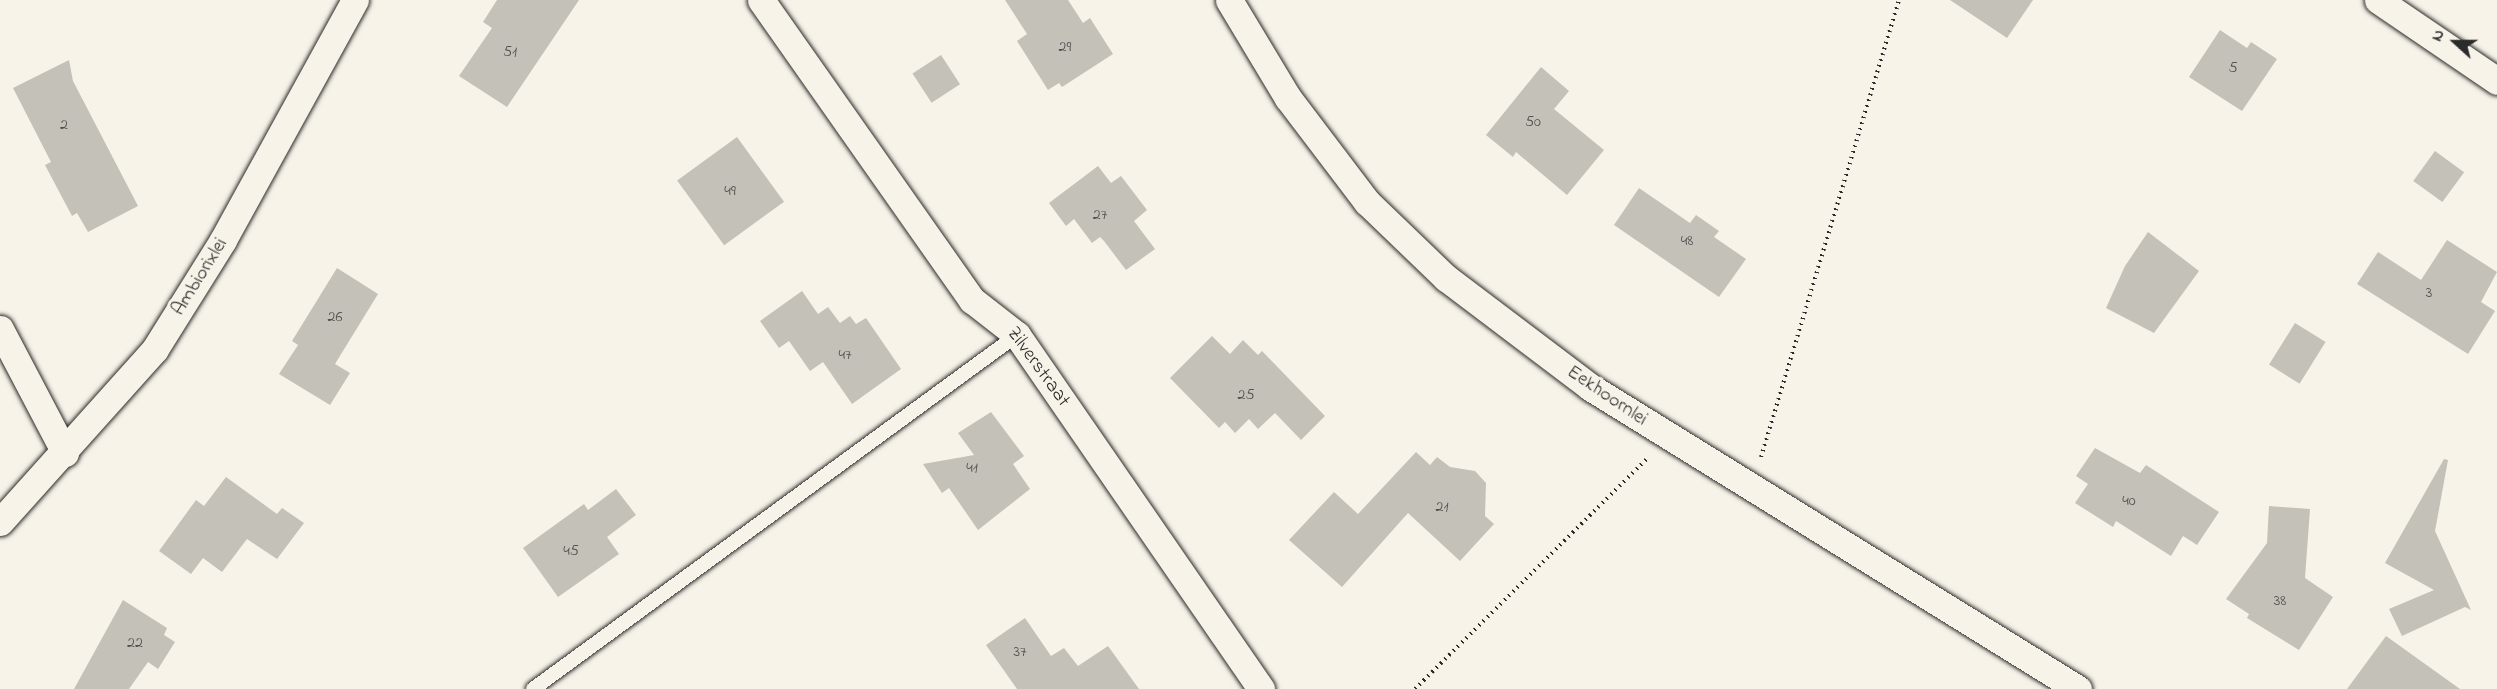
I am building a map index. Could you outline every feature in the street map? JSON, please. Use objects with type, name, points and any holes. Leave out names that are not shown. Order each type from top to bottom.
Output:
[{"type":"street","name":"Ambiorixlei","points":[[0,522],[65,453],[155,349],[224,240],[355,0]]},
{"type":"street","name":"Zilverstraat","points":[[761,0],[972,300],[1017,334],[1261,689]]},
{"type":"street","name":"Eekhoornlei","points":[[1228,0],[1288,98],[1367,202],[1446,278],[1590,387],[1751,489],[2078,689]]},
{"type":"street","points":[[2378,0],[2497,81]]},
{"type":"street","points":[[0,328],[65,453]]},
{"type":"lane","points":[[532,689],[1017,334]]},
{"type":"path","points":[[1751,489],[1899,0]]},
{"type":"path","points":[[1415,689],[1670,436]]},
{"type":"building","points":[[497,0],[579,0],[507,107],[459,76],[492,28],[483,22]]},
{"type":"building","points":[[1005,0],[1068,0],[1083,23],[1090,18],[1113,54],[1062,87],[1059,83],[1048,90],[1017,41],[1027,34]]},
{"type":"building","points":[[1950,0],[2033,0],[2007,38]]},
{"type":"building","points":[[2220,30],[2247,48],[2251,42],[2277,59],[2242,111],[2189,77]]},
{"type":"building","points":[[941,55],[960,84],[932,103],[912,74]]},
{"type":"building","points":[[69,60],[73,81],[138,206],[88,232],[77,213],[72,216],[45,165],[51,162],[13,88]]},
{"type":"building","points":[[1541,67],[1569,91],[1554,109],[1604,150],[1567,195],[1516,152],[1513,157],[1486,135]]},
{"type":"building","points":[[737,137],[784,202],[724,245],[677,180]]},
{"type":"building","points":[[2435,151],[2464,172],[2442,202],[2413,181]]},
{"type":"building","points":[[1098,166],[1111,183],[1121,176],[1147,210],[1134,221],[1155,249],[1126,270],[1100,237],[1092,243],[1074,219],[1066,226],[1049,203]]},
{"type":"building","points":[[1639,188],[1690,223],[1696,215],[1719,231],[1714,237],[1746,259],[1719,297],[1614,225]]},
{"type":"building","points":[[2148,232],[2199,271],[2154,333],[2106,308],[2125,266]]},
{"type":"building","points":[[2447,240],[2497,272],[2481,302],[2495,311],[2468,354],[2357,284],[2378,252],[2421,280]]},
{"type":"building","points":[[337,268],[378,294],[335,364],[350,373],[330,405],[279,374],[298,345],[292,341]]},
{"type":"building","points":[[802,291],[818,314],[828,307],[840,323],[850,316],[856,324],[866,318],[901,369],[852,404],[823,362],[810,371],[789,341],[779,348],[760,321]]},
{"type":"building","points":[[2295,323],[2326,342],[2300,384],[2269,365]]},
{"type":"building","points":[[1212,336],[1230,354],[1243,340],[1258,355],[1262,351],[1325,416],[1301,440],[1275,413],[1258,429],[1249,419],[1235,433],[1225,422],[1219,428],[1170,378]]},
{"type":"building","points":[[991,412],[1024,456],[1013,464],[1030,489],[978,530],[949,488],[942,493],[923,464],[974,455],[958,433]]},
{"type":"building","points":[[2095,448],[2140,473],[2146,465],[2219,512],[2197,545],[2183,536],[2171,556],[2116,521],[2113,527],[2075,503],[2088,484],[2076,476]]},
{"type":"building","points":[[1416,452],[1430,465],[1437,457],[1450,467],[1475,471],[1486,483],[1485,516],[1494,524],[1460,561],[1408,513],[1342,587],[1289,540],[1334,492],[1358,514]]},
{"type":"building","points":[[2444,459],[2448,460],[2435,531],[2471,610],[2465,607],[2402,636],[2389,609],[2434,590],[2385,563]]},
{"type":"building","points":[[226,477],[277,514],[282,508],[304,523],[277,559],[247,539],[222,572],[203,558],[191,574],[159,551],[196,500],[204,506]]},
{"type":"building","points":[[616,489],[636,515],[607,537],[619,554],[558,597],[523,548],[584,504],[588,510]]},
{"type":"building","points":[[2269,506],[2310,509],[2305,578],[2333,597],[2299,650],[2247,618],[2249,614],[2226,599],[2267,543]]},
{"type":"building","points":[[123,600],[167,628],[164,635],[175,642],[158,669],[148,662],[129,689],[74,689]]},
{"type":"building","points":[[1025,618],[1051,656],[1064,648],[1078,666],[1108,646],[1139,689],[1017,689],[986,645]]},
{"type":"building","points":[[2386,636],[2460,689],[2347,689]]}]
